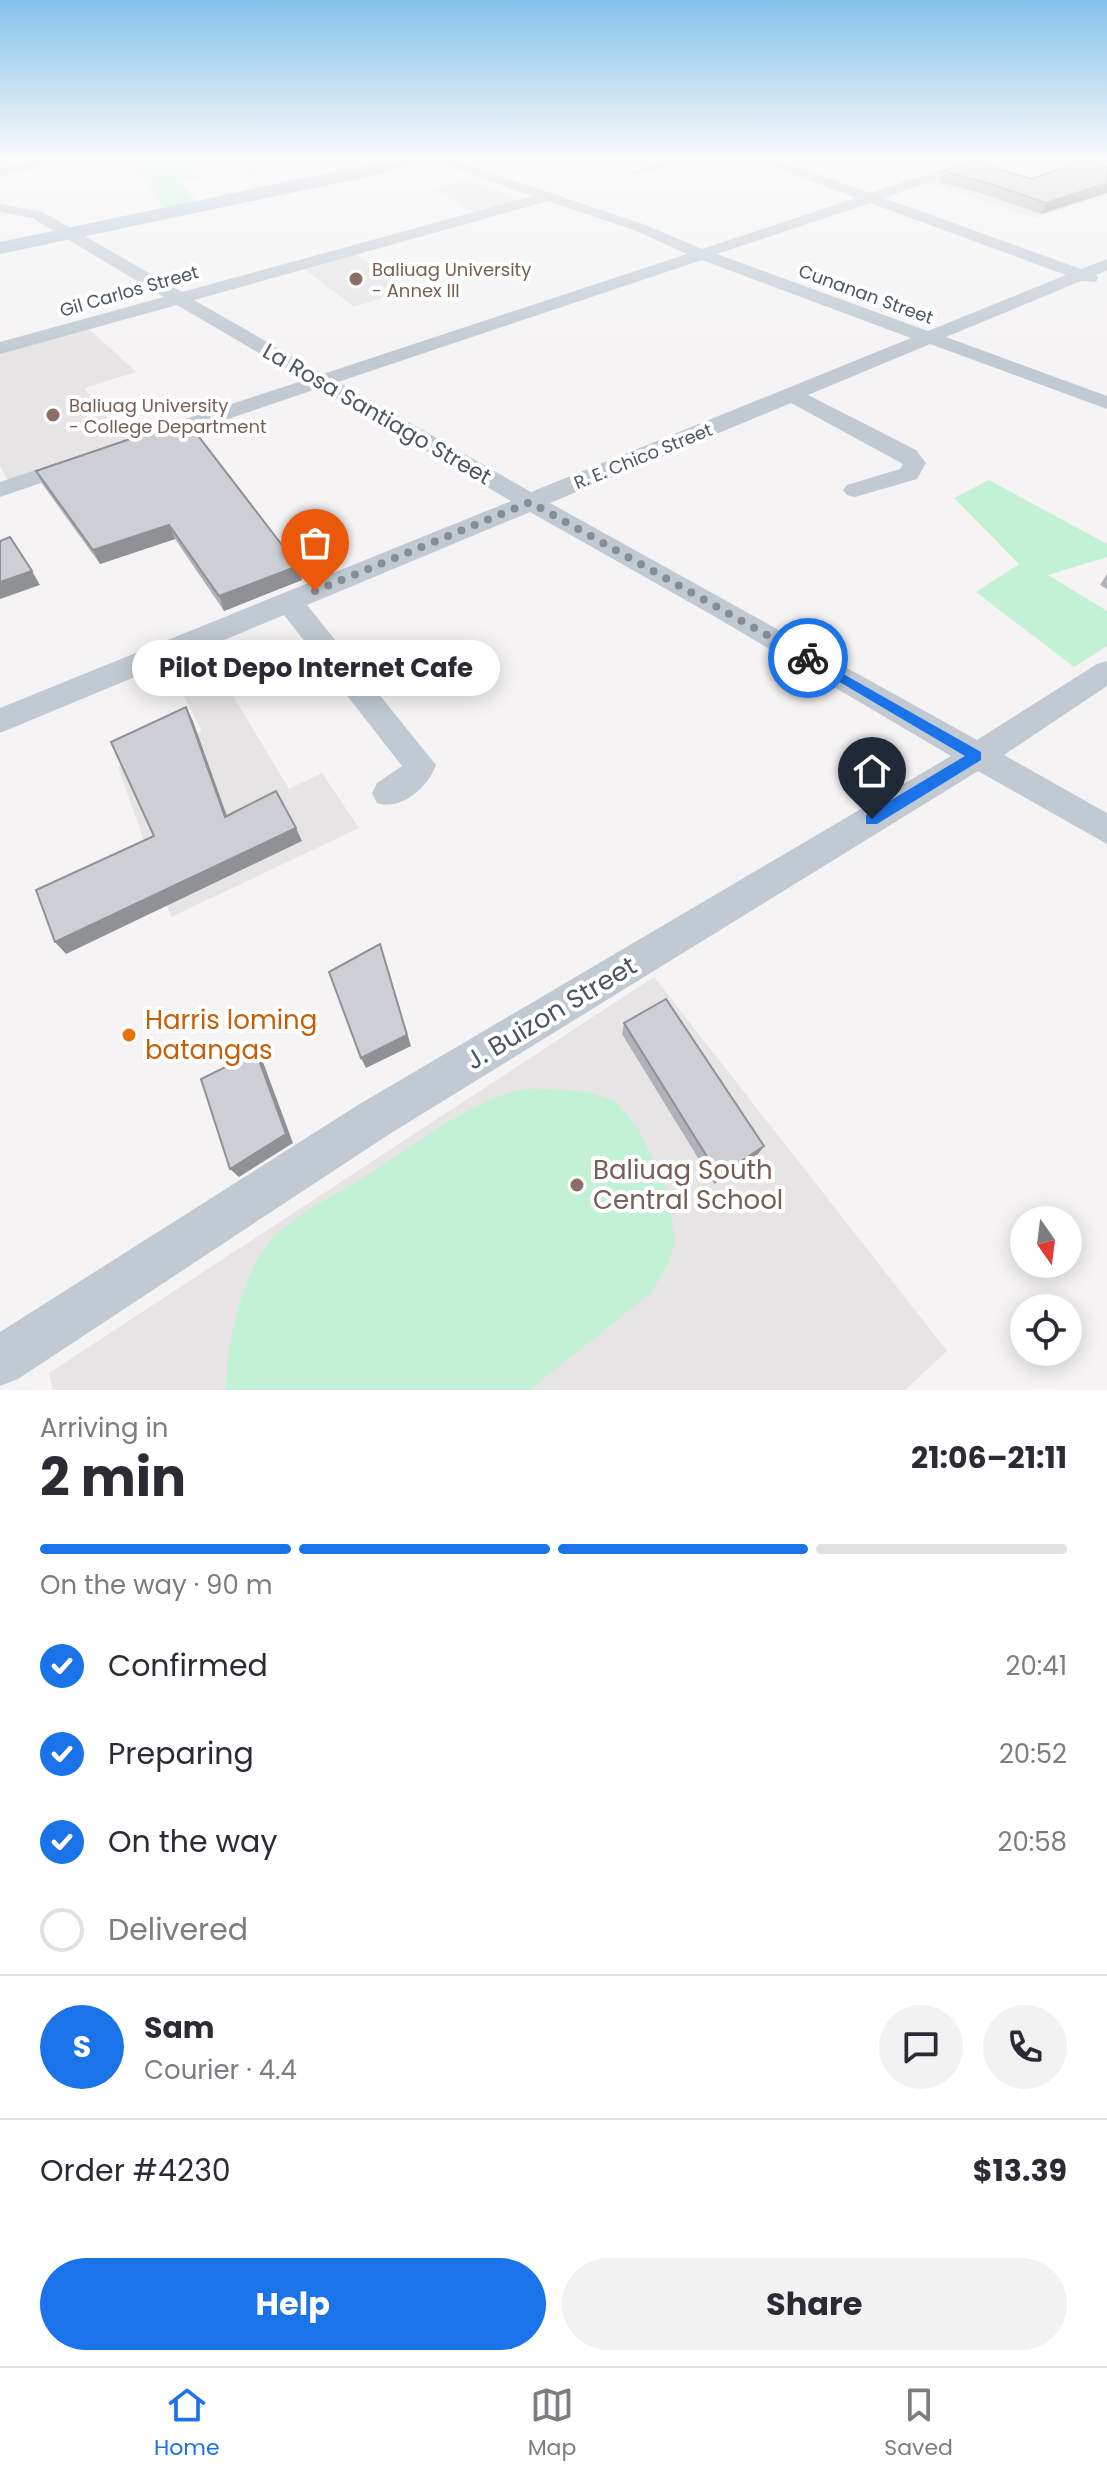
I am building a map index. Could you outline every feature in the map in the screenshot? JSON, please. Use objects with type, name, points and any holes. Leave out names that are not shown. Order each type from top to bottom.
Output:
[{"type":"main road","points":[[0,248],[121,222]]},
{"type":"street","name":"La Rosa Santiago Street","points":[[50,222],[530,502],[736,616],[1107,830]]},
{"type":"street","name":"Gil Carlos Street","points":[[0,348],[456,222]]},
{"type":"street","name":"Cunanan Street","points":[[622,222],[928,339],[1107,403]]},
{"type":"street","points":[[129,445],[799,222]]},
{"type":"street","points":[[937,222],[1107,284]]},
{"type":"street","name":"R. E. Chico Street","points":[[0,721],[1107,264]]},
{"type":"street","points":[[792,395],[908,455],[915,463],[909,474],[855,490]]},
{"type":"street","points":[[0,490],[101,455]]},
{"type":"street","points":[[289,602],[420,765],[417,773],[389,793]]},
{"type":"street","name":"J. Buizon Street","points":[[0,1361],[373,1120],[977,756],[1107,672]]},
{"type":"shaded area","name":"Baliuag University - Annex III","points":[[355,254],[409,289],[354,307],[304,269]]},
{"type":"shaded area","name":"Baliuag University - College Department","points":[[88,328],[136,372],[84,388],[129,443],[9,483],[0,466],[0,351]]},
{"type":"shaded area","points":[[203,646],[289,789],[322,773],[359,828],[171,917],[118,767],[202,731],[166,662]]},
{"type":"shaded area","name":"Baliuag South Central School","points":[[654,977],[947,1351],[905,1390],[53,1390],[49,1373]]},
{"type":"green space","points":[[989,480],[1107,544],[1107,557],[1048,575],[1107,611],[1107,646],[1074,667],[976,592],[1019,564],[954,498]]},
{"type":"green space","points":[[520,1090],[588,1092],[615,1101],[639,1130],[668,1192],[675,1243],[667,1266],[651,1293],[529,1390],[226,1390],[228,1356],[243,1294],[258,1258],[277,1234],[314,1207],[460,1115]]},
{"type":"building","points":[[186,420],[298,566],[219,596],[169,525],[93,550],[36,471]]},
{"type":"building","points":[[10,537],[32,571],[0,582],[0,541]]},
{"type":"building","points":[[186,707],[225,817],[276,791],[296,828],[55,942],[36,890],[154,836],[111,742]]},
{"type":"building","points":[[380,944],[407,1035],[361,1058],[329,972]]},
{"type":"building","points":[[666,999],[764,1146],[719,1176],[624,1023]]},
{"type":"building","points":[[256,1052],[286,1134],[230,1169],[201,1079]]},
{"type":"way so far","points":[[315,591],[530,502],[808,658]]},
{"type":"place","name":"Baliuag University - Annex III","points":[[356,279]]},
{"type":"place","name":"Baliuag University - College Department","points":[[53,415]]},
{"type":"place","name":"Pilot Depo Internet Cafe","points":[[315,591]]},
{"type":"place","name":"Harris loming batangas","points":[[129,1035]]},
{"type":"place","name":"Baliuag South Central School","points":[[577,1185]]},
{"type":"route","points":[[808,658],[977,756],[872,819]]}]
